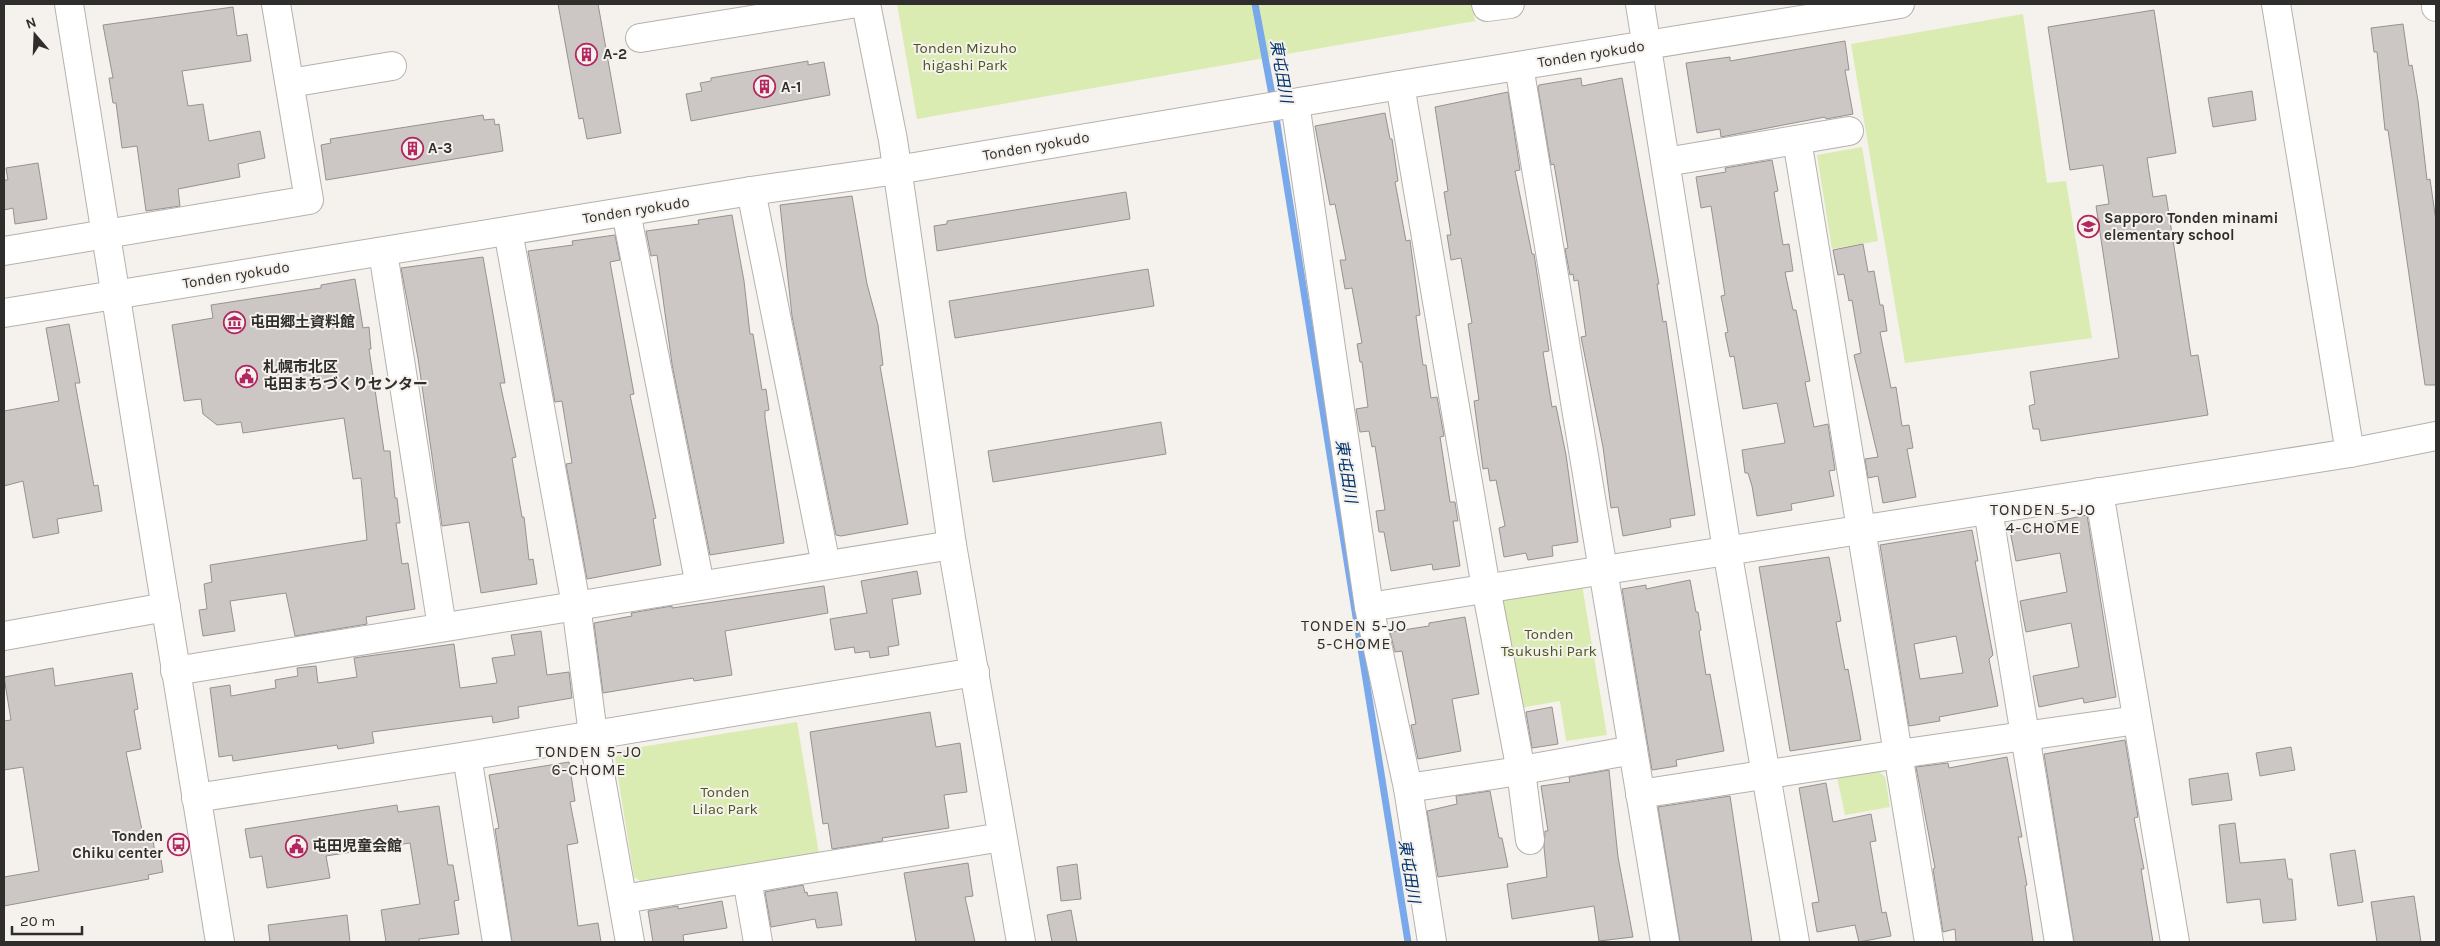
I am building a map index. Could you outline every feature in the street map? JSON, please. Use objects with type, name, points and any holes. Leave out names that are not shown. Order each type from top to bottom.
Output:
[{"type":"street","points":[[69,4],[118,294],[175,671],[220,942]]},
{"type":"street","points":[[4,251],[309,200],[276,4]]},
{"type":"street","points":[[640,38],[731,13],[851,4]]},
{"type":"street","points":[[866,4],[897,170],[952,545],[1021,942]]},
{"type":"street","points":[[1486,4],[1487,7],[1510,4]]},
{"type":"street","points":[[1640,4],[1727,550],[1795,942]]},
{"type":"street","name":"Tonden ryokudo","points":[[4,314],[751,191],[897,170],[1400,85],[1900,4]]},
{"type":"street","points":[[2276,4],[2350,453]]},
{"type":"street","points":[[290,83],[392,66]]},
{"type":"street","points":[[1519,66],[1665,942]]},
{"type":"street","points":[[1400,85],[1486,588],[1521,771],[1530,840]]},
{"type":"street","points":[[1282,105],[1369,607],[1408,788],[1432,942]]},
{"type":"street","points":[[1666,162],[1849,131]]},
{"type":"street","points":[[1797,140],[1929,942]]},
{"type":"street","points":[[751,191],[826,565]]},
{"type":"street","points":[[626,212],[700,585]]},
{"type":"street","points":[[508,231],[576,605],[593,734],[624,899],[630,942]]},
{"type":"street","points":[[383,252],[442,627]]},
{"type":"street","points":[[1369,607],[2350,453],[2436,436]]},
{"type":"street","points":[[2098,492],[2176,942]]},
{"type":"street","points":[[1988,510],[2060,942]]},
{"type":"street","points":[[175,671],[952,545]]},
{"type":"street","points":[[4,636],[166,607]]},
{"type":"street","points":[[196,798],[467,756],[975,672]]},
{"type":"street","points":[[1640,794],[1898,754],[2137,720]]},
{"type":"street","points":[[1408,788],[1521,771],[1633,750]]},
{"type":"street","points":[[467,756],[496,942]]},
{"type":"street","points":[[624,899],[1002,837]]},
{"type":"street","points":[[747,879],[758,942]]},
{"type":"green space","name":"Tonden Mizuho higashi Park","points":[[897,4],[1472,4],[1475,21],[917,119]]},
{"type":"green space","points":[[2023,14],[2047,183],[2066,181],[2092,338],[1905,363],[1851,44]]},
{"type":"green space","points":[[1862,147],[1878,241],[1832,249],[1817,155]]},
{"type":"green space","name":"Tonden Tsukushi Park","points":[[1582,585],[1607,735],[1566,741],[1560,701],[1519,708],[1499,600]]},
{"type":"green space","name":"Tonden Lilac Park","points":[[797,722],[819,854],[642,882],[634,877],[615,758],[622,750]]},
{"type":"green space","points":[[1877,770],[1885,777],[1890,807],[1845,815],[1837,777]]},
{"type":"building","name":"A-2","points":[[558,4],[598,4],[621,133],[587,139],[583,118],[579,119]]},
{"type":"building","points":[[233,7],[237,36],[247,34],[251,61],[182,71],[188,106],[203,104],[209,141],[260,131],[265,158],[238,164],[240,177],[178,189],[180,206],[146,211],[137,146],[122,148],[116,103],[113,103],[109,78],[113,78],[103,25]]},
{"type":"building","points":[[2154,10],[2176,153],[2147,158],[2153,197],[2166,195],[2191,356],[2198,355],[2208,415],[2041,441],[2039,429],[2033,429],[2029,406],[2035,404],[2030,372],[2119,358],[2096,206],[2109,204],[2103,165],[2070,170],[2048,27]]},
{"type":"building","points":[[2403,24],[2409,66],[2412,65],[2418,101],[2427,180],[2430,179],[2436,221],[2436,385],[2425,385],[2388,130],[2385,130],[2377,52],[2374,52],[2371,28]]},
{"type":"building","points":[[1845,41],[1849,70],[1845,70],[1853,114],[1826,119],[1825,117],[1721,137],[1720,129],[1697,133],[1686,63],[1730,57],[1730,61]]},
{"type":"building","name":"A-1","points":[[808,61],[808,65],[824,62],[830,95],[691,121],[686,94],[702,91],[700,83],[711,81],[711,78]]},
{"type":"building","points":[[1581,78],[1582,86],[1622,78],[1659,284],[1657,284],[1663,322],[1666,321],[1695,515],[1670,519],[1671,527],[1623,536],[1618,507],[1611,508],[1603,447],[1581,337],[1586,336],[1578,280],[1574,281],[1573,274],[1570,275],[1565,249],[1568,248],[1560,199],[1554,164],[1551,165],[1538,88],[1539,85]]},
{"type":"building","points":[[2252,91],[2256,120],[2213,127],[2208,98]]},
{"type":"building","points":[[1508,92],[1520,170],[1515,171],[1532,254],[1534,254],[1549,351],[1543,352],[1552,407],[1556,406],[1566,455],[1578,542],[1552,546],[1553,556],[1528,560],[1526,553],[1504,557],[1499,528],[1505,526],[1496,480],[1490,481],[1488,468],[1483,469],[1474,401],[1479,400],[1468,324],[1472,323],[1461,258],[1451,260],[1447,235],[1451,235],[1444,192],[1448,191],[1435,107]]},
{"type":"building","points":[[1385,113],[1390,139],[1392,139],[1398,181],[1395,182],[1406,241],[1410,240],[1420,315],[1416,316],[1423,365],[1426,365],[1431,398],[1437,397],[1444,436],[1440,437],[1450,502],[1455,502],[1458,521],[1453,521],[1460,566],[1433,570],[1432,564],[1391,571],[1384,532],[1379,532],[1376,511],[1385,510],[1375,446],[1372,447],[1369,431],[1360,432],[1356,409],[1368,407],[1362,362],[1360,362],[1357,344],[1362,343],[1352,288],[1345,289],[1340,260],[1346,260],[1335,204],[1330,205],[1315,126]]},
{"type":"building","name":"A-3","points":[[483,115],[484,120],[494,119],[495,125],[499,124],[503,151],[326,180],[321,145],[331,143],[330,139]]},
{"type":"building","points":[[1772,160],[1778,191],[1774,192],[1783,245],[1789,244],[1793,271],[1785,272],[1793,310],[1796,310],[1810,381],[1805,382],[1814,427],[1828,424],[1835,470],[1829,471],[1834,496],[1791,504],[1792,510],[1757,516],[1752,486],[1748,473],[1745,473],[1742,450],[1785,443],[1777,403],[1743,409],[1734,356],[1730,357],[1725,333],[1728,332],[1721,296],[1725,295],[1711,206],[1701,208],[1696,177],[1726,172],[1725,168]]},
{"type":"building","points":[[38,163],[47,219],[15,224],[13,208],[4,210],[4,180],[8,180],[6,168]]},
{"type":"building","points":[[1126,192],[1130,219],[937,251],[934,226],[947,224],[947,221]]},
{"type":"building","points":[[852,196],[867,284],[878,325],[883,365],[880,366],[908,524],[841,536],[836,535],[792,316],[780,205]]},
{"type":"building","points":[[732,215],[744,281],[750,334],[753,334],[762,390],[766,389],[769,410],[765,411],[765,418],[784,543],[710,555],[672,364],[657,255],[651,256],[646,231],[699,224],[698,220]]},
{"type":"building","points":[[615,235],[620,260],[610,262],[634,394],[630,395],[656,518],[653,519],[661,565],[587,579],[566,464],[572,463],[562,401],[555,402],[528,251],[573,245],[572,241]]},
{"type":"building","points":[[1863,244],[1868,272],[1874,271],[1880,305],[1883,305],[1887,331],[1880,332],[1891,388],[1896,387],[1902,426],[1909,425],[1913,448],[1907,449],[1916,497],[1883,503],[1878,476],[1868,478],[1865,459],[1878,457],[1854,355],[1861,353],[1852,300],[1849,301],[1844,274],[1838,275],[1833,250]]},
{"type":"building","points":[[483,257],[505,383],[500,383],[516,457],[512,458],[522,517],[524,517],[529,560],[533,559],[537,584],[481,593],[469,522],[442,526],[418,358],[401,268]]},
{"type":"building","points":[[1148,269],[1154,306],[955,338],[949,301]]},
{"type":"building","points":[[355,279],[363,328],[369,327],[371,349],[369,349],[384,451],[390,451],[395,498],[397,498],[400,523],[396,523],[402,564],[408,563],[415,609],[366,617],[367,624],[295,636],[286,593],[230,601],[235,631],[203,636],[199,610],[207,609],[204,584],[212,582],[210,565],[367,540],[361,478],[353,479],[344,418],[243,433],[241,422],[217,425],[203,414],[201,399],[184,401],[172,325],[213,318],[211,305],[321,288],[321,285]]},
{"type":"building","points":[[69,324],[80,383],[75,383],[94,486],[98,485],[102,511],[57,519],[59,533],[33,538],[23,481],[4,486],[4,411],[59,401],[46,328]]},
{"type":"building","points":[[1161,422],[1166,454],[993,482],[988,451]]},
{"type":"building","points":[[2087,515],[2116,697],[2084,703],[2083,698],[2039,707],[2033,676],[2079,667],[2071,623],[2026,632],[2020,601],[2067,592],[2060,553],[2016,561],[2010,531]]},
{"type":"building","points":[[1972,530],[1978,561],[1975,561],[1993,655],[1989,659],[1998,706],[1939,717],[1940,721],[1909,726],[1880,545]],"holes":[[[1956,636],[1963,673],[1920,679],[1914,644]]]},
{"type":"building","points":[[1829,557],[1841,621],[1836,622],[1845,670],[1848,669],[1861,740],[1790,751],[1759,567]]},
{"type":"building","points":[[917,571],[921,594],[892,599],[899,645],[888,647],[889,655],[870,658],[869,651],[855,653],[854,647],[835,650],[830,619],[867,613],[861,581]]},
{"type":"building","points":[[1690,580],[1696,612],[1698,612],[1706,675],[1710,674],[1724,751],[1676,760],[1677,766],[1652,770],[1622,589],[1646,585],[1646,589]]},
{"type":"building","points":[[824,586],[828,613],[725,631],[732,675],[694,681],[693,678],[603,693],[594,623],[632,616],[631,613],[672,606],[672,608]]},
{"type":"building","points":[[1465,617],[1479,694],[1452,699],[1461,751],[1418,759],[1411,725],[1416,724],[1402,651],[1395,652],[1390,632],[1429,626],[1429,623]]},
{"type":"building","points":[[541,631],[547,675],[569,672],[572,698],[518,707],[519,718],[493,723],[492,716],[372,732],[374,743],[338,749],[337,745],[233,761],[232,755],[219,757],[210,688],[230,685],[231,696],[276,688],[275,680],[298,676],[297,668],[316,666],[318,683],[357,677],[354,658],[454,644],[460,688],[497,683],[492,658],[515,655],[511,635]]},
{"type":"building","points":[[53,668],[55,686],[132,673],[138,709],[134,710],[141,749],[126,752],[143,835],[152,834],[155,853],[160,853],[163,872],[148,875],[149,879],[4,906],[4,877],[39,871],[23,767],[4,770],[4,721],[11,720],[4,677]]},
{"type":"building","points":[[1552,707],[1558,744],[1532,748],[1526,712]]},
{"type":"building","points":[[930,712],[936,747],[960,743],[967,792],[944,795],[949,828],[882,838],[883,841],[832,849],[828,823],[823,824],[810,732]]},
{"type":"building","points":[[2125,740],[2138,817],[2134,818],[2144,869],[2141,869],[2153,942],[2074,942],[2044,754]]},
{"type":"building","points":[[2291,747],[2295,770],[2260,776],[2256,753]]},
{"type":"building","points":[[2007,757],[2022,837],[2018,837],[2027,885],[2025,886],[2033,942],[1956,942],[1955,929],[1943,932],[1933,869],[1935,868],[1916,767],[1948,763],[1949,768]]},
{"type":"building","points":[[569,762],[575,801],[570,802],[578,843],[567,845],[578,926],[598,923],[601,942],[512,942],[495,829],[499,828],[489,775]]},
{"type":"building","points":[[1609,770],[1618,857],[1633,937],[1599,941],[1594,906],[1512,919],[1507,884],[1547,877],[1544,847],[1545,831],[1548,831],[1541,786],[1570,782],[1569,777]]},
{"type":"building","points":[[2228,773],[2232,800],[2192,805],[2189,779]]},
{"type":"building","points":[[1826,783],[1833,822],[1871,814],[1876,841],[1870,842],[1882,913],[1886,912],[1891,936],[1859,942],[1855,925],[1817,932],[1812,903],[1819,902],[1799,788]]},
{"type":"building","points":[[1490,791],[1499,838],[1502,838],[1508,867],[1438,877],[1427,811],[1457,804],[1456,796]]},
{"type":"building","points":[[1730,796],[1752,942],[1680,942],[1658,807]]},
{"type":"building","points":[[397,805],[398,812],[439,806],[448,865],[453,865],[459,900],[454,901],[459,934],[419,939],[419,942],[386,942],[381,910],[420,904],[410,843],[326,856],[330,878],[267,888],[262,856],[250,858],[245,829]]},
{"type":"building","points":[[2235,823],[2240,863],[2285,859],[2288,879],[2292,879],[2296,920],[2263,923],[2260,899],[2227,903],[2219,825]]},
{"type":"building","points":[[2355,850],[2363,902],[2338,906],[2330,854]]},
{"type":"building","points":[[968,863],[973,896],[965,897],[975,942],[916,942],[904,873]]},
{"type":"building","points":[[1077,864],[1081,899],[1061,901],[1057,867]]},
{"type":"building","points":[[803,885],[808,896],[837,892],[842,925],[817,928],[815,919],[771,927],[765,892]]},
{"type":"building","points":[[2414,896],[2421,942],[2377,942],[2371,902]]},
{"type":"building","points":[[722,901],[727,928],[683,935],[684,942],[653,942],[648,911],[678,906],[678,909]]},
{"type":"building","points":[[1071,910],[1077,942],[1052,942],[1047,915]]},
{"type":"building","points":[[347,915],[350,942],[270,942],[268,925]]},
{"type":"waterway","name":"東屯田川","points":[[1255,4],[1273,100]]},
{"type":"waterway","name":"東屯田川","points":[[1275,111],[1408,942]]},
{"type":"place","name":"A-2","points":[[587,54]]},
{"type":"place","name":"A-1","points":[[765,87]]},
{"type":"place","name":"A-3","points":[[412,148]]},
{"type":"place","name":"Sapporo Tonden minami elementary school","points":[[2088,227]]},
{"type":"place","name":"屯田郷土資料館","points":[[234,322]]},
{"type":"place","name":"札幌市北区 屯田まちづくりセンター","points":[[247,376]]},
{"type":"place","name":"Tonden Chiku center","points":[[179,845]]},
{"type":"place","name":"屯田児童会館","points":[[296,846]]},
{"type":"district","name":"TONDEN 5-JO 4-CHOME","points":[[2043,518]]},
{"type":"district","name":"TONDEN 5-JO 5-CHOME","points":[[1354,634]]},
{"type":"district","name":"TONDEN 5-JO 6-CHOME","points":[[589,760]]}]
